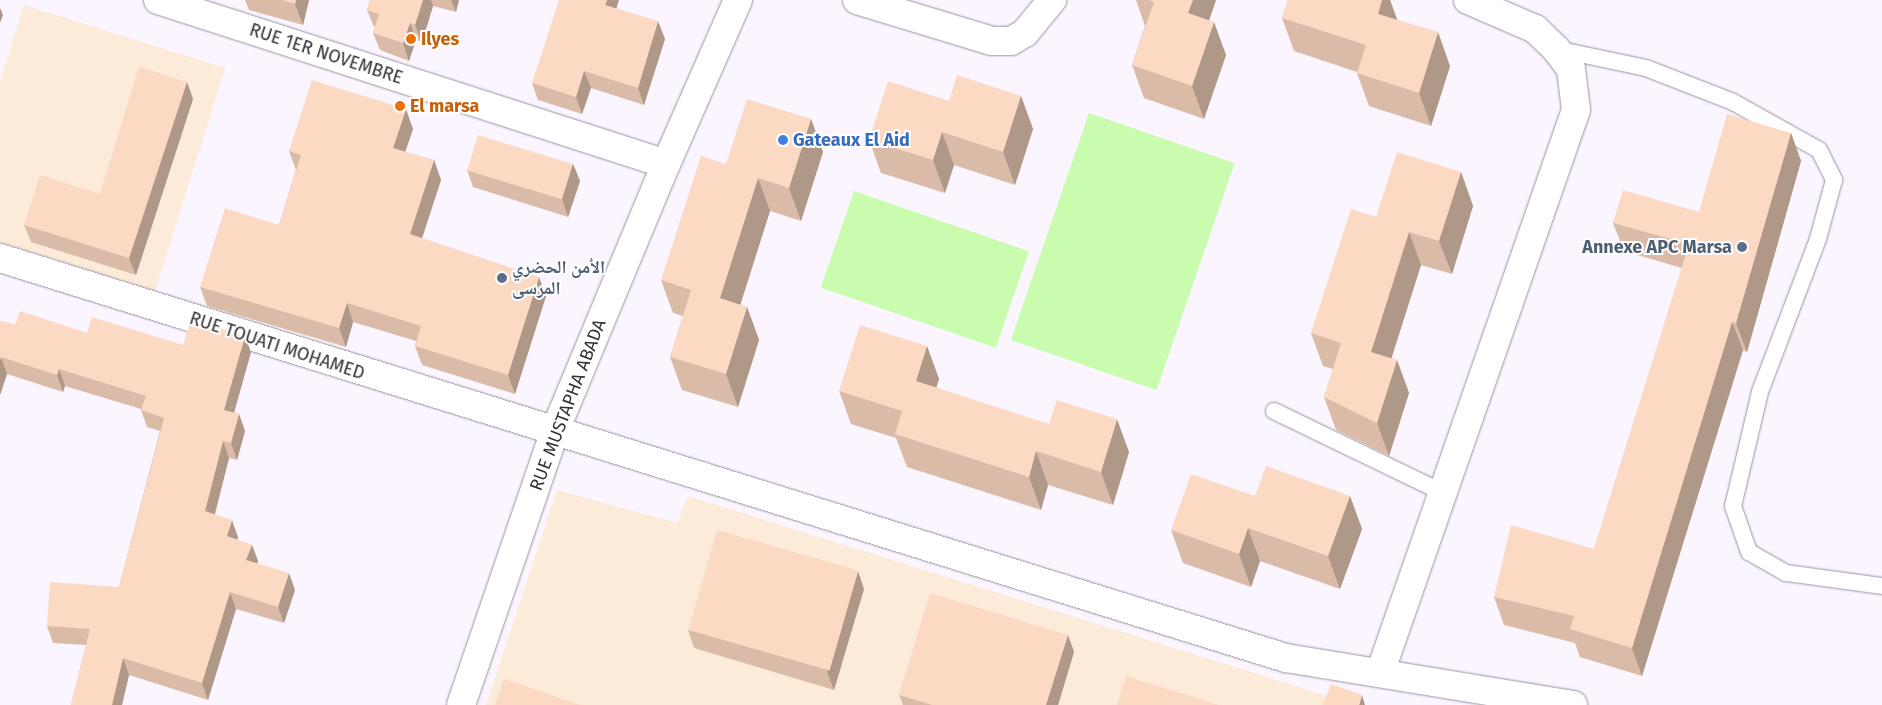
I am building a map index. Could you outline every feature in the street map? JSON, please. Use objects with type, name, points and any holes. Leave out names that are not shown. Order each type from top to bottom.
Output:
[{"type":"street","name":"RUE 1ER NOVEMBRE","points":[[158,0],[666,164]]},
{"type":"street","name":"RUE MUSTAPHA ABADA","points":[[461,705],[554,433],[666,164],[738,0]]},
{"type":"street","points":[[857,0],[971,37],[1002,41],[1025,33],[1052,0]]},
{"type":"street","points":[[1380,673],[1571,132],[1576,89],[1571,69],[1556,49],[1535,30],[1468,0]]},
{"type":"street","name":"RUE TOUATI MOHAMED","points":[[0,258],[554,433],[1286,658],[1573,705]]},
{"type":"lane","points":[[1556,49],[1664,75],[1733,102],[1819,150],[1834,180],[1818,239],[1760,392],[1733,506],[1749,552],[1786,573],[1882,586]]},
{"type":"lane","points":[[1274,411],[1444,493]]},
{"type":"shaded area","points":[[24,5],[225,68],[155,291],[0,242],[0,82]]},
{"type":"shaded area","points":[[557,490],[677,523],[688,496],[1356,705],[486,705]]},
{"type":"green space","points":[[1089,113],[1235,163],[1156,390],[1011,340]]},
{"type":"green space","points":[[854,191],[1029,251],[996,348],[821,287]]},
{"type":"building","points":[[282,0],[296,0],[295,4]]},
{"type":"building","points":[[370,0],[423,0],[415,25],[410,23],[403,43],[373,33],[379,14],[367,10]]},
{"type":"building","points":[[559,0],[607,0],[605,5],[658,21],[638,88],[584,71],[576,97],[532,83]]},
{"type":"building","points":[[1149,0],[1193,0],[1188,13],[1214,22],[1192,86],[1132,65],[1154,2]]},
{"type":"building","points":[[1288,0],[1382,0],[1378,14],[1438,32],[1419,93],[1357,73],[1366,45],[1282,18]]},
{"type":"building","points":[[139,67],[187,82],[129,258],[24,225],[40,175],[100,194]]},
{"type":"building","points":[[957,75],[1021,96],[1003,152],[942,132],[933,160],[869,140],[888,81],[949,101]]},
{"type":"building","points":[[312,80],[406,109],[393,148],[434,160],[410,234],[539,277],[508,375],[415,346],[421,326],[347,303],[339,328],[200,287],[225,208],[279,225],[301,155],[289,151]]},
{"type":"building","points":[[747,99],[811,119],[789,188],[758,178],[720,298],[747,307],[726,374],[670,357],[691,290],[661,280],[701,156],[726,164]]},
{"type":"building","points":[[1727,114],[1791,133],[1736,323],[1732,322],[1632,648],[1570,629],[1574,616],[1494,597],[1511,525],[1594,549],[1689,244],[1613,223],[1623,190],[1699,212]]},
{"type":"building","points":[[478,135],[573,164],[562,199],[467,170]]},
{"type":"building","points":[[1397,152],[1461,172],[1439,241],[1409,232],[1371,352],[1397,360],[1377,423],[1324,397],[1341,343],[1311,333],[1351,209],[1376,217]]},
{"type":"building","points":[[20,311],[87,333],[92,317],[183,345],[191,319],[245,336],[224,410],[239,414],[231,443],[223,441],[205,511],[232,520],[227,536],[252,545],[246,560],[289,573],[278,607],[230,592],[202,683],[123,658],[112,705],[71,705],[90,629],[47,626],[50,582],[119,587],[164,418],[141,410],[146,396],[59,369],[57,375],[1,357],[0,360],[0,321],[15,325]]},
{"type":"building","points":[[860,325],[927,346],[916,381],[1049,424],[1057,400],[1117,419],[1101,472],[1036,451],[1029,477],[895,434],[902,411],[839,391]]},
{"type":"building","points":[[1266,466],[1350,496],[1328,556],[1248,528],[1239,554],[1171,530],[1191,474],[1255,496]]},
{"type":"building","points":[[717,530],[858,571],[830,670],[688,630]]},
{"type":"building","points":[[930,593],[1068,635],[1046,705],[932,705],[899,695]]},
{"type":"building","points":[[1126,676],[1219,705],[1117,705]]},
{"type":"building","points":[[504,679],[581,705],[495,705]]},
{"type":"building","points":[[1331,684],[1362,695],[1359,705],[1323,705]]},
{"type":"place","name":"Ilyes","points":[[411,39]]},
{"type":"place","name":"El marsa","points":[[400,106]]},
{"type":"place","name":"Gateaux El Aid","points":[[783,140]]},
{"type":"place","name":"Annexe APC Marsa","points":[[1742,247]]},
{"type":"place","name":"الأمن الحضري المرسى","points":[[502,278]]}]
